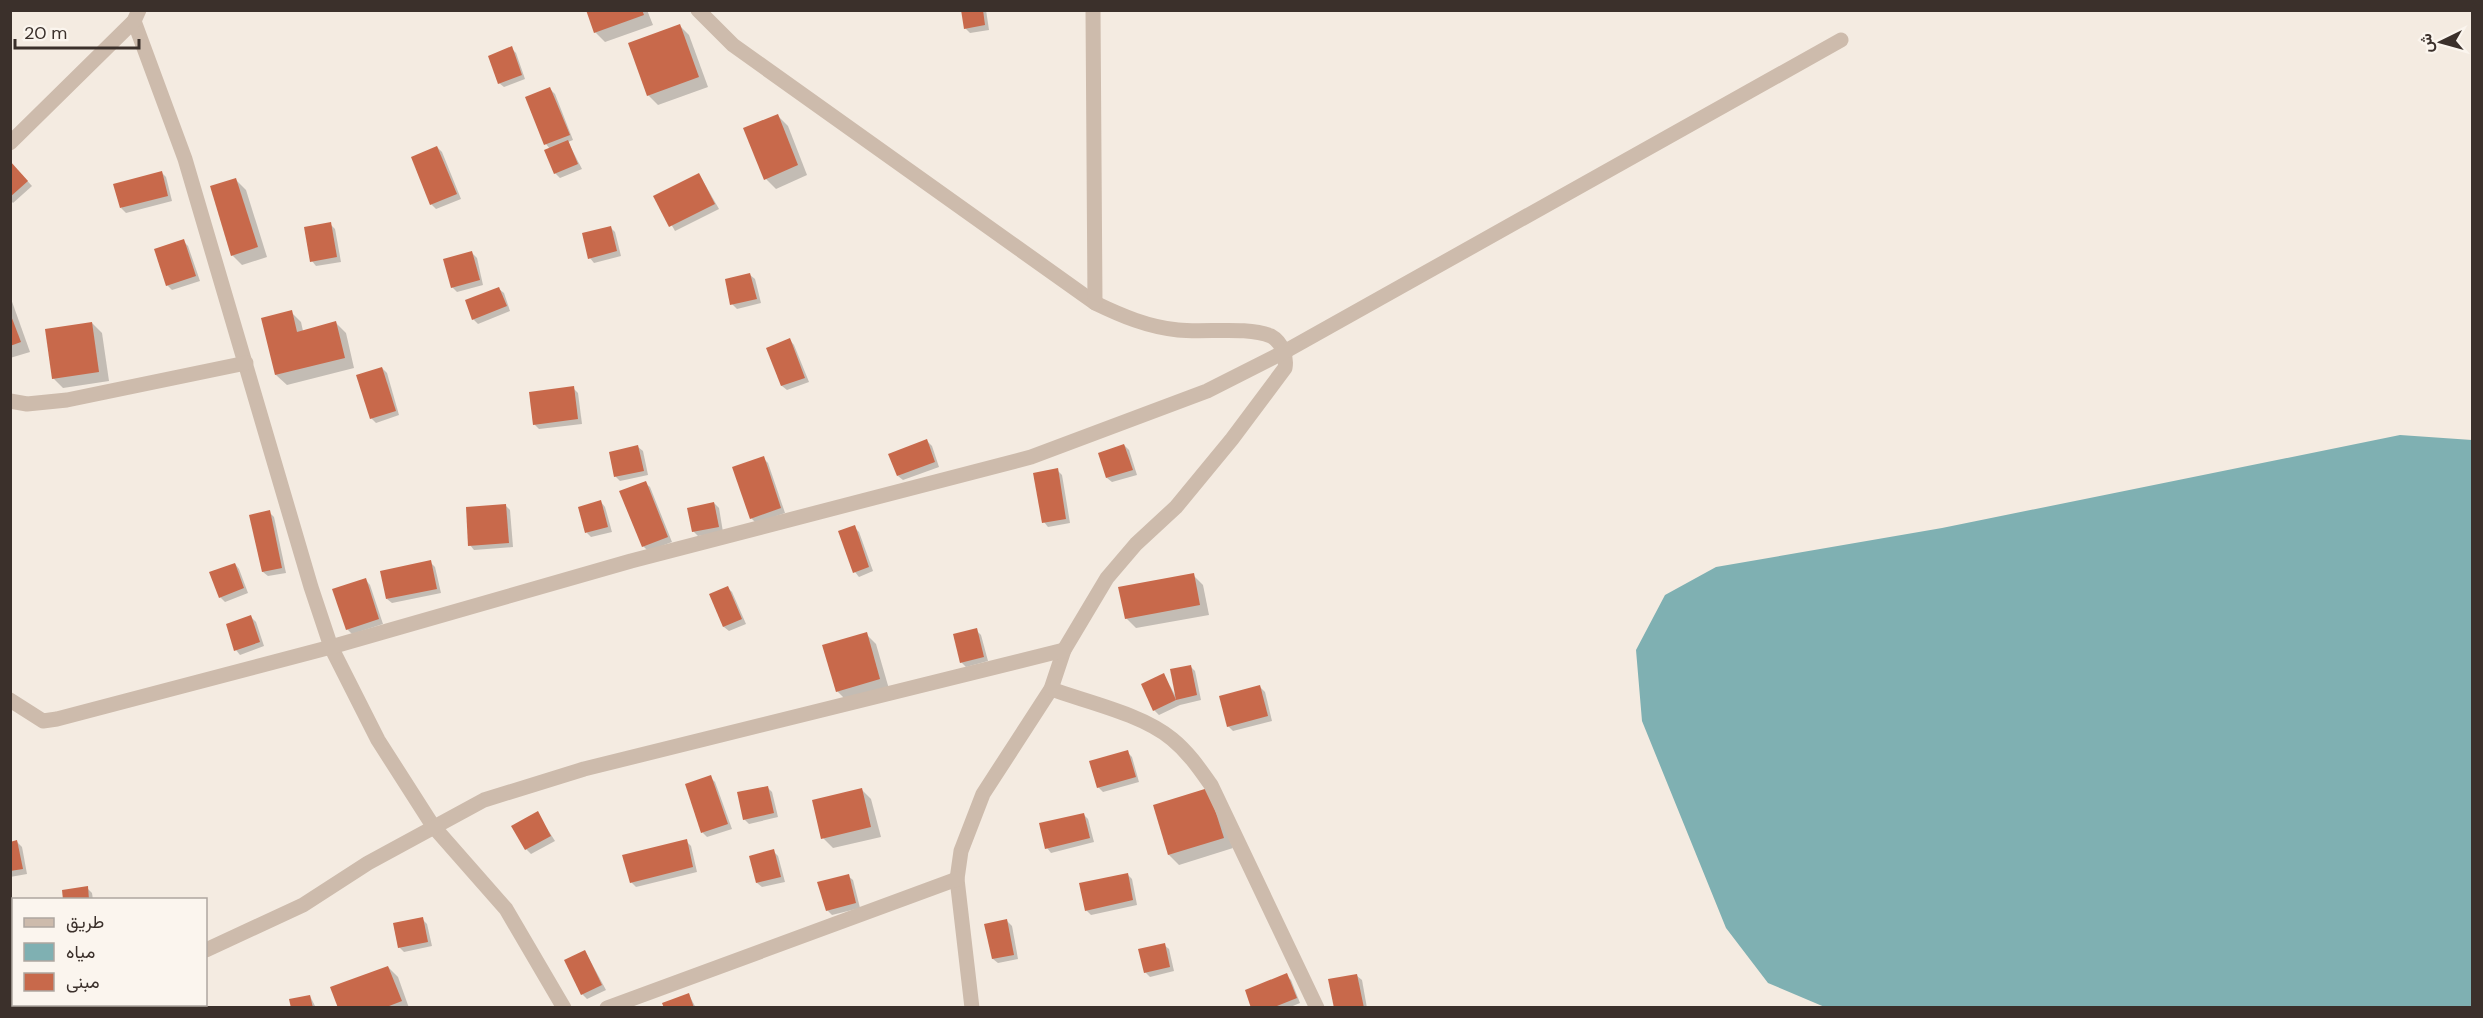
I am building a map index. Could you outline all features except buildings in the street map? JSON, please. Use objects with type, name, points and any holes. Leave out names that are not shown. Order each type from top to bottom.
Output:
[{"type":"street","points":[[698,10],[733,45],[1095,303],[1147,325],[1179,330],[1265,335],[1279,342],[1284,352],[1286,362],[1281,374],[1233,439],[1183,498],[1136,544],[1107,578],[1064,650],[1051,689],[983,794],[961,850],[957,879],[972,1008]]},
{"type":"street","points":[[1093,10],[1095,303]]},
{"type":"street","points":[[11,142],[136,16],[185,159],[311,587],[331,647],[378,740],[433,826],[506,909],[564,1008]]},
{"type":"street","points":[[10,700],[43,721],[57,720],[331,647],[631,561],[1031,456],[1207,391],[1284,352],[1841,40]]},
{"type":"street","points":[[10,401],[27,404],[67,400],[246,363]]},
{"type":"street","points":[[207,950],[303,905],[368,863],[484,800],[584,769],[1064,650]]},
{"type":"street","points":[[1051,689],[1150,724],[1171,738],[1192,757],[1211,785],[1317,1008]]},
{"type":"street","points":[[607,1008],[957,879]]},
{"type":"water","points":[[2400,435],[2472,440],[2472,1007],[1827,1008],[1768,983],[1726,928],[1642,721],[1636,650],[1665,595],[1716,567],[1942,528]]}]
